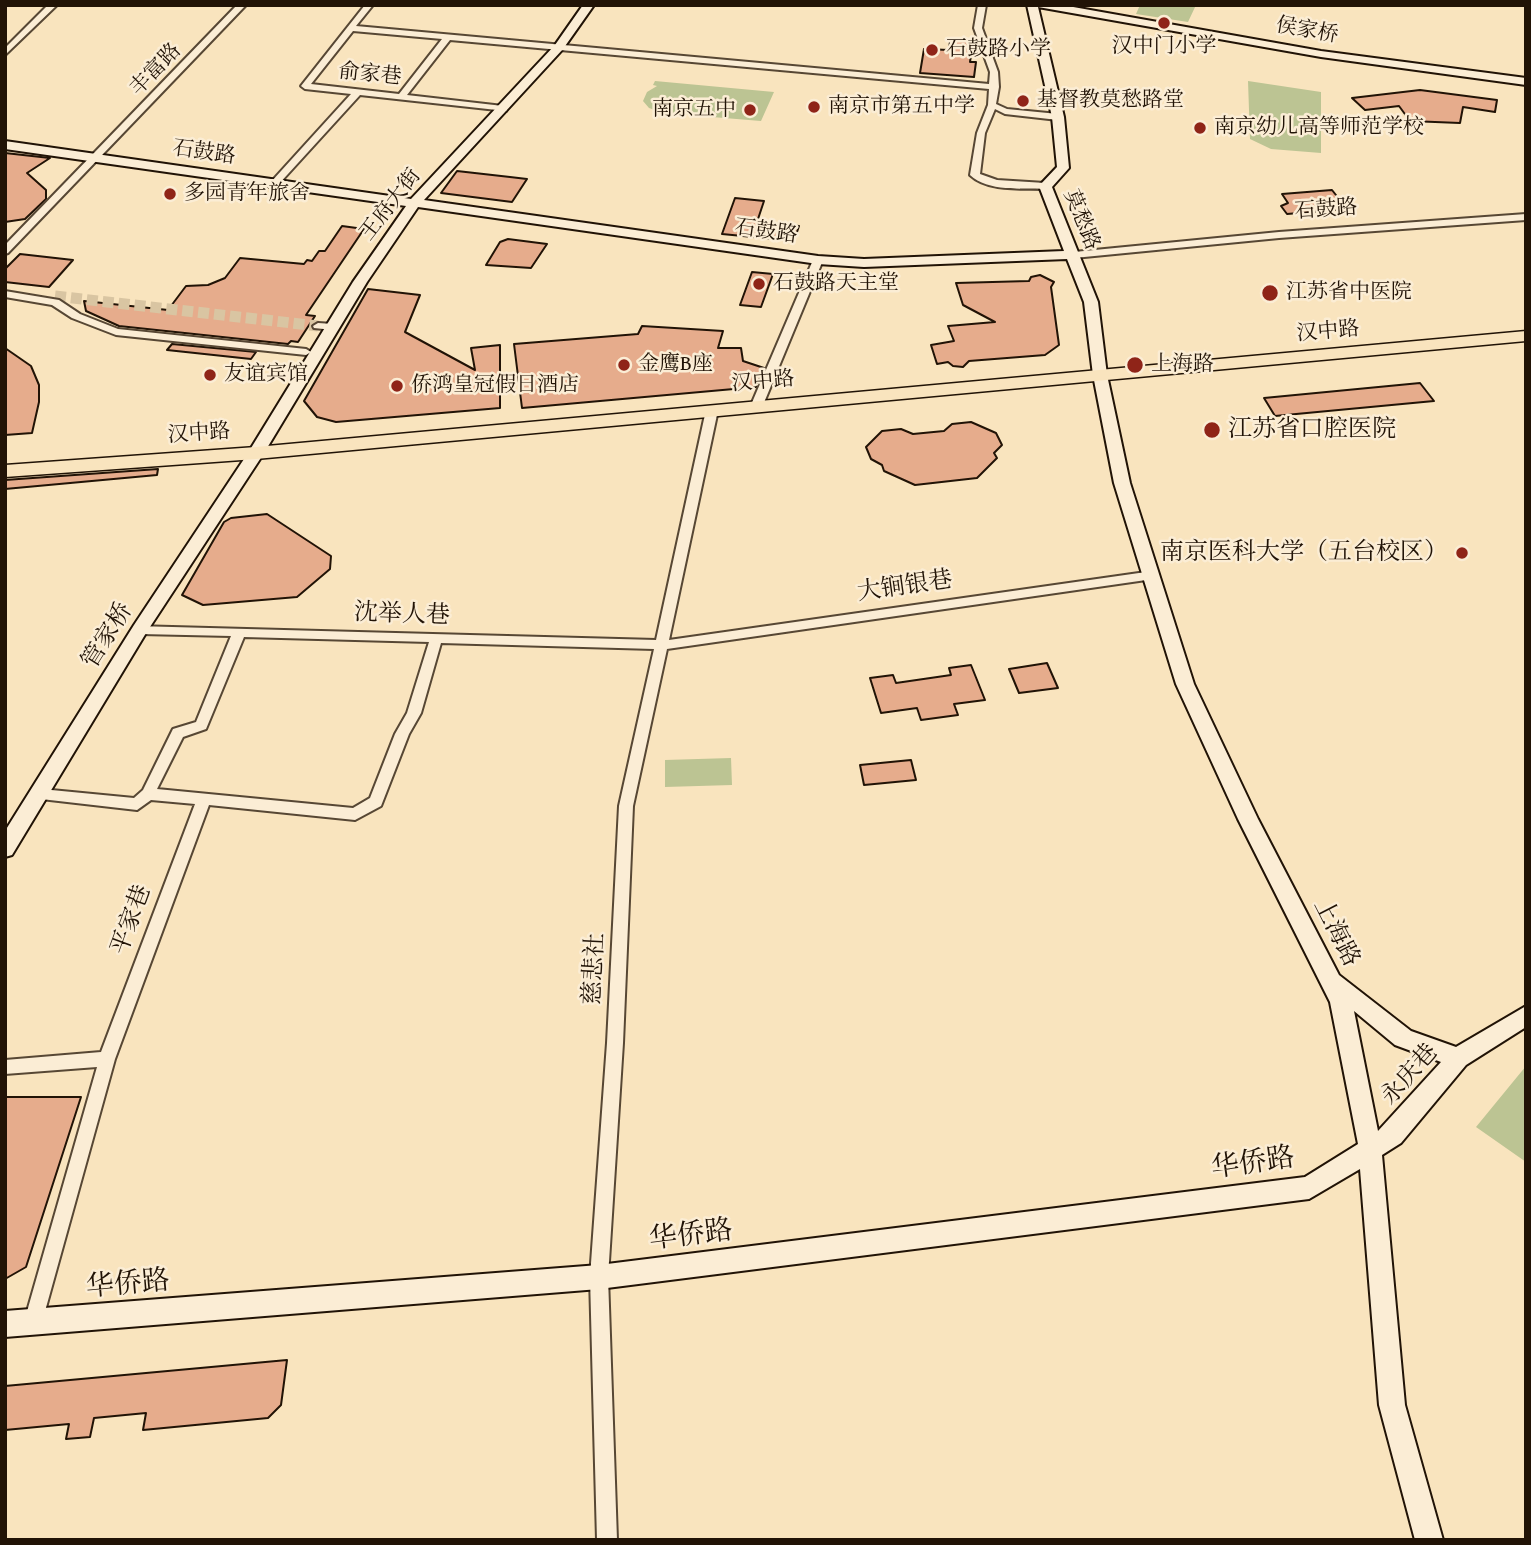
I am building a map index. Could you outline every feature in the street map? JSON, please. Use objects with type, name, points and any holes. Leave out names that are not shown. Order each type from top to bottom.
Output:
[{"type":"main road","name":"汉中路","points":[[5,471],[256,453],[1526,336]]},
{"type":"street","points":[[5,53],[53,5]]},
{"type":"street","name":"丰富路","points":[[5,251],[242,5]]},
{"type":"street","points":[[349,28],[369,5]]},
{"type":"street","name":"王府大街","points":[[256,453],[326,327],[415,202],[559,47],[589,5]]},
{"type":"street","points":[[982,5],[978,28],[994,72],[995,86],[992,105],[981,133],[975,175],[978,179],[988,181],[1045,186]]},
{"type":"street","name":"莫愁路","points":[[1032,5],[1058,117],[1063,168],[1045,186],[1091,302],[1100,375]]},
{"type":"street","name":"侯家桥","points":[[1041,5],[1321,54],[1526,82]]},
{"type":"street","points":[[349,28],[995,86]]},
{"type":"street","name":"俞家巷","points":[[349,28],[305,86],[503,110]]},
{"type":"street","points":[[402,96],[449,36]]},
{"type":"street","points":[[274,184],[358,92]]},
{"type":"street","points":[[992,105],[1004,111],[1058,117]]},
{"type":"street","name":"石鼓路","points":[[5,145],[818,260],[864,263],[1074,255],[1279,235],[1524,219]]},
{"type":"street","points":[[5,231],[23,233]]},
{"type":"street","points":[[757,405],[818,260]]},
{"type":"street","points":[[5,295],[55,302],[76,316],[116,332],[306,352]]},
{"type":"street","name":"上海路","points":[[1100,375],[1122,483],[1185,684],[1248,820],[1341,1002],[1370,1147],[1392,1405],[1429,1540]]},
{"type":"street","name":"慈悲社","points":[[607,1540],[599,1277],[615,1043],[626,806],[712,410]]},
{"type":"street","name":"管家桥","points":[[8,836],[41,794],[140,629],[256,453]]},
{"type":"street","name":"大锏银巷","points":[[663,645],[1153,575]]},
{"type":"street","name":"沈举人巷","points":[[140,629],[663,645]]},
{"type":"street","points":[[41,794],[137,804],[148,794],[178,733],[201,725],[239,634]]},
{"type":"street","points":[[148,794],[355,814],[376,802],[402,734],[414,713],[436,639]]},
{"type":"street","name":"平家巷","points":[[33,1322],[107,1059],[204,799]]},
{"type":"street","points":[[1331,980],[1403,1038],[1458,1058]]},
{"type":"street","name":"永庆巷","points":[[1370,1147],[1393,1135],[1458,1058],[1526,1015]]},
{"type":"street","points":[[5,1067],[107,1059]]},
{"type":"street","name":"华侨路","points":[[5,1324],[599,1277],[1309,1188],[1370,1147]]},
{"type":"green space","points":[[1140,5],[1196,5],[1188,22],[1136,14]]},
{"type":"green space","points":[[655,81],[774,92],[761,121],[663,113],[649,108],[643,101],[647,92],[657,86],[653,85]]},
{"type":"green space","points":[[1248,81],[1321,92],[1321,153],[1271,149],[1250,139]]},
{"type":"green space","points":[[731,758],[732,785],[665,787],[665,760]]},
{"type":"green space","points":[[1526,1066],[1526,1162],[1476,1127]]},
{"type":"building","name":"石鼓路小学","points":[[950,41],[973,41],[970,62],[976,62],[974,77],[920,73],[924,49],[949,50]]},
{"type":"building","points":[[1420,90],[1497,100],[1495,112],[1463,107],[1460,123],[1410,121],[1399,106],[1365,110],[1352,98]]},
{"type":"building","points":[[5,153],[50,158],[27,173],[46,190],[46,199],[25,219],[5,222]]},
{"type":"building","points":[[457,171],[527,179],[512,202],[441,193]]},
{"type":"building","points":[[1332,190],[1347,209],[1287,214],[1281,206],[1288,203],[1282,194]]},
{"type":"building","points":[[735,198],[764,201],[757,222],[799,226],[794,241],[722,234]]},
{"type":"building","points":[[342,226],[364,229],[306,315],[315,316],[298,342],[291,341],[288,344],[119,326],[86,311],[84,301],[168,310],[186,286],[208,285],[225,278],[240,258],[304,264],[307,260],[312,261],[319,251],[325,251]]},
{"type":"building","points":[[508,239],[547,244],[531,268],[486,265],[500,242]]},
{"type":"building","points":[[20,254],[73,260],[49,287],[5,282],[5,269]]},
{"type":"building","name":"石鼓路天主堂","points":[[752,272],[773,274],[761,307],[740,305]]},
{"type":"building","points":[[1040,275],[1054,282],[1051,287],[1059,345],[1045,355],[969,361],[963,367],[953,366],[948,362],[937,364],[931,345],[954,341],[948,326],[995,322],[963,305],[956,283],[1029,281],[1031,277]]},
{"type":"building","points":[[368,289],[420,295],[405,332],[475,370],[471,348],[500,345],[500,408],[336,422],[317,417],[304,401]]},
{"type":"building","name":"金鹰B座","points":[[642,326],[723,331],[718,348],[741,348],[743,361],[764,368],[756,387],[522,408],[514,344],[638,334]]},
{"type":"building","points":[[172,344],[256,352],[251,359],[167,350]]},
{"type":"building","points":[[5,348],[31,366],[39,385],[39,402],[32,433],[5,435]]},
{"type":"building","points":[[1420,383],[1434,401],[1275,416],[1264,398]]},
{"type":"building","points":[[971,422],[996,433],[1002,445],[994,453],[997,458],[977,478],[915,485],[884,471],[882,465],[871,459],[866,447],[882,431],[901,429],[913,434],[944,431],[952,424]]},
{"type":"building","points":[[158,469],[157,475],[5,489],[5,480]]},
{"type":"building","points":[[267,514],[331,556],[330,569],[297,597],[203,605],[182,595],[224,522],[231,518]]},
{"type":"building","points":[[1047,663],[1058,688],[1019,693],[1009,669]]},
{"type":"building","points":[[971,665],[985,700],[954,704],[958,715],[921,720],[917,708],[881,713],[870,678],[893,675],[896,683],[951,675],[949,668]]},
{"type":"building","points":[[911,760],[916,780],[864,785],[860,765]]},
{"type":"building","points":[[5,1097],[81,1097],[26,1267],[5,1279]]},
{"type":"building","points":[[287,1360],[281,1405],[268,1418],[143,1430],[146,1413],[94,1418],[90,1437],[66,1439],[69,1424],[5,1430],[5,1386]]},
{"type":"tunnel","points":[[55,296],[318,326]]},
{"type":"place","name":"汉中门小学","points":[[1164,23]]},
{"type":"place","name":"石鼓路小学","points":[[932,50]]},
{"type":"place","name":"基督教莫愁路堂","points":[[1023,101]]},
{"type":"place","name":"南京市第五中学","points":[[814,107]]},
{"type":"place","name":"南京五中","points":[[750,110]]},
{"type":"place","name":"南京幼儿高等师范学校","points":[[1200,128]]},
{"type":"place","name":"多园青年旅舍","points":[[170,194]]},
{"type":"place","name":"石鼓路天主堂","points":[[759,284]]},
{"type":"place","name":"江苏省中医院","points":[[1270,293]]},
{"type":"place","name":"金鹰B座","points":[[624,365]]},
{"type":"place","name":"上海路","points":[[1135,365]]},
{"type":"place","name":"友谊宾馆","points":[[210,375]]},
{"type":"place","name":"侨鸿皇冠假日酒店","points":[[397,386]]},
{"type":"place","name":"江苏省口腔医院","points":[[1212,430]]},
{"type":"place","name":"南京医科大学（五台校区）","points":[[1462,553]]}]
